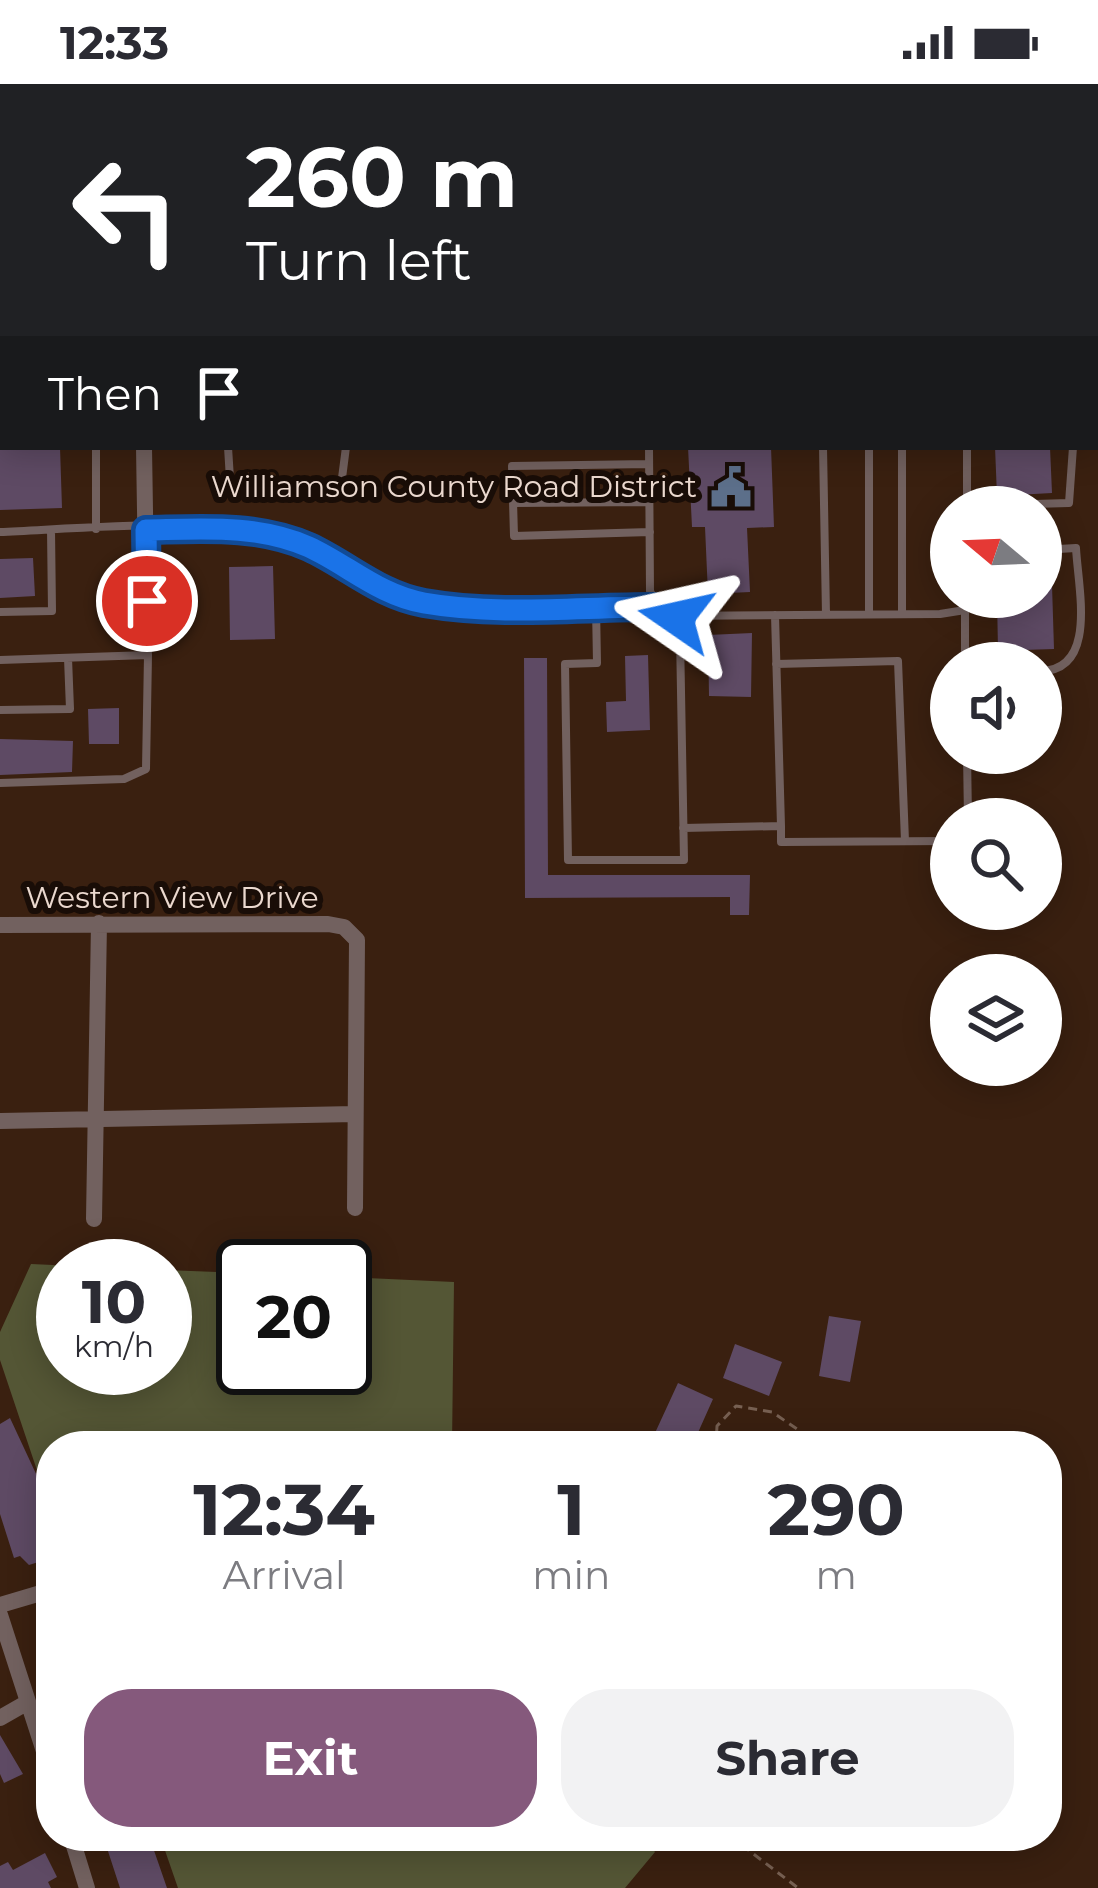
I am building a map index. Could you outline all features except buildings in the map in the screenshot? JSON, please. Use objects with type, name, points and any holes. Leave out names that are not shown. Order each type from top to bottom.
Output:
[{"type":"street","points":[[144,450],[147,646]]},
{"type":"street","points":[[94,1219],[99,923]]},
{"type":"street","name":"Western View Drive","points":[[0,925],[328,924],[352,932],[357,940],[355,1208]]},
{"type":"street","points":[[0,1120],[355,1114]]},
{"type":"street","points":[[0,1605],[36,1594]]},
{"type":"street","points":[[0,1615],[36,1727]]},
{"type":"street","points":[[0,1718],[28,1702]]},
{"type":"street","points":[[76,1851],[87,1888]]},
{"type":"lane","points":[[96,450],[96,530]]},
{"type":"lane","points":[[228,450],[230,479],[249,489],[326,489],[342,478],[346,450]]},
{"type":"lane","points":[[649,450],[654,607]]},
{"type":"lane","points":[[823,450],[826,616]]},
{"type":"lane","points":[[869,450],[869,613]]},
{"type":"lane","points":[[902,450],[902,612]]},
{"type":"lane","points":[[967,450],[967,486]]},
{"type":"lane","points":[[1062,503],[1070,503],[1073,450]]},
{"type":"lane","points":[[649,464],[512,466],[514,536],[650,532]]},
{"type":"lane","points":[[513,503],[650,502]]},
{"type":"lane","points":[[0,612],[52,611],[51,530]]},
{"type":"lane","points":[[0,532],[274,534],[312,548],[374,586],[422,603],[654,607],[676,618],[930,611]]},
{"type":"lane","points":[[1062,549],[1076,548],[1081,641],[1074,659],[1062,666]]},
{"type":"lane","points":[[596,608],[597,663],[565,664],[568,860],[684,860],[676,618]]},
{"type":"lane","points":[[775,616],[781,842],[930,841]]},
{"type":"lane","points":[[0,660],[68,658],[147,646],[146,769],[124,779],[0,783]]},
{"type":"lane","points":[[0,710],[70,709],[68,658]]},
{"type":"lane","points":[[776,664],[898,661],[904,841]]},
{"type":"lane","points":[[683,828],[781,826]]},
{"type":"path","points":[[717,1431],[736,1406],[772,1412],[800,1431]]},
{"type":"path","points":[[750,1851],[798,1888]]},
{"type":"green space","points":[[31,1264],[36,1264],[36,1395],[192,1395],[192,1271],[216,1272],[216,1395],[372,1395],[372,1278],[454,1282],[452,1431],[36,1431],[36,1467],[0,1360],[0,1332]]},
{"type":"green space","points":[[165,1851],[655,1852],[625,1888],[178,1888]]},
{"type":"place","name":"Williamson County Road District","points":[[731,487]]},
{"type":"route","points":[[147,601],[146,530],[227,529],[274,534],[312,548],[374,586],[422,603],[504,609],[654,607],[663,616],[676,618]]}]
